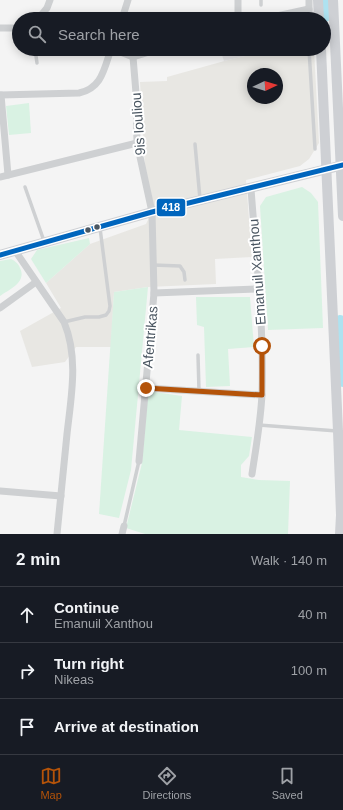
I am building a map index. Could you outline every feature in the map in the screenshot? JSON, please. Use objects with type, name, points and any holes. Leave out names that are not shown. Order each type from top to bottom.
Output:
[{"type":"main road","points":[[318,0],[319,12]]},
{"type":"main road","points":[[333,0],[342,166],[343,216]]},
{"type":"main road","points":[[320,56],[338,431],[341,515],[340,534]]},
{"type":"main road","points":[[0,255],[45,244],[152,212],[342,166]]},
{"type":"street","points":[[44,12],[50,0]]},
{"type":"street","points":[[124,12],[128,0]]},
{"type":"street","points":[[238,0],[238,12]]},
{"type":"street","points":[[295,12],[309,9],[309,0]]},
{"type":"street","points":[[0,28],[12,28]]},
{"type":"street","points":[[8,175],[1,95],[79,93],[87,91],[94,87],[99,81],[109,56]]},
{"type":"street","name":"9is Iouliou","points":[[134,57],[137,143],[152,212]]},
{"type":"street","points":[[0,177],[137,143]]},
{"type":"street","name":"Emanuil Xanthou","points":[[251,189],[262,324],[262,395],[252,474]]},
{"type":"street","name":"Afentrikas","points":[[139,461],[154,293],[152,212]]},
{"type":"street","points":[[16,252],[64,322],[69,333],[73,353],[72,379],[57,534]]},
{"type":"street","points":[[0,308],[36,282]]},
{"type":"street","points":[[154,293],[258,289]]},
{"type":"street","points":[[146,388],[262,395]]},
{"type":"street","points":[[0,491],[61,496]]},
{"type":"street","points":[[122,534],[124,526]]},
{"type":"lane","points":[[260,0],[261,5]]},
{"type":"lane","points":[[36,56],[36,63]]},
{"type":"lane","points":[[309,56],[315,149]]},
{"type":"lane","points":[[195,144],[200,200]]},
{"type":"lane","points":[[26,187],[45,244]]},
{"type":"lane","points":[[64,322],[85,317],[99,317],[106,315],[109,311],[110,306],[100,228]]},
{"type":"lane","points":[[153,265],[180,266],[184,272],[185,280]]},
{"type":"lane","points":[[198,355],[199,391]]},
{"type":"lane","points":[[259,425],[338,431]]},
{"type":"lane","points":[[124,526],[139,461]]},
{"type":"shaded area","points":[[222,56],[246,56],[224,61]]},
{"type":"shaded area","points":[[245,56],[314,56],[319,143],[309,159],[300,166],[246,180],[252,257],[215,259],[216,284],[148,287],[114,292],[111,347],[76,347],[65,362],[32,367],[20,331],[61,308],[46,283],[90,244],[146,224],[154,207],[145,166],[140,82],[167,81],[167,77]]},
{"type":"green space","points":[[29,103],[31,133],[9,135],[6,106]]},
{"type":"green space","points":[[302,187],[311,193],[318,202],[323,328],[268,330],[260,206],[266,197]]},
{"type":"green space","points":[[89,238],[90,244],[46,283],[31,259],[37,250]]},
{"type":"green space","points":[[11,259],[19,266],[22,273],[21,277],[13,288],[0,296],[0,261]]},
{"type":"green space","points":[[148,287],[131,470],[119,518],[99,514],[114,292]]},
{"type":"green space","points":[[196,297],[250,297],[254,347],[228,349],[230,386],[206,387],[204,327],[197,325]]},
{"type":"green space","points":[[148,391],[182,396],[179,430],[252,437],[249,456],[241,465],[241,477],[259,480],[290,481],[288,534],[145,534],[126,528],[142,463]]},
{"type":"waterway","points":[[324,0],[325,12]]},
{"type":"waterway","points":[[340,322],[343,380]]},
{"type":"transit line","name":"418","points":[[0,255],[152,212],[343,165]]},
{"type":"route","points":[[146,388],[262,395],[262,346]]}]
